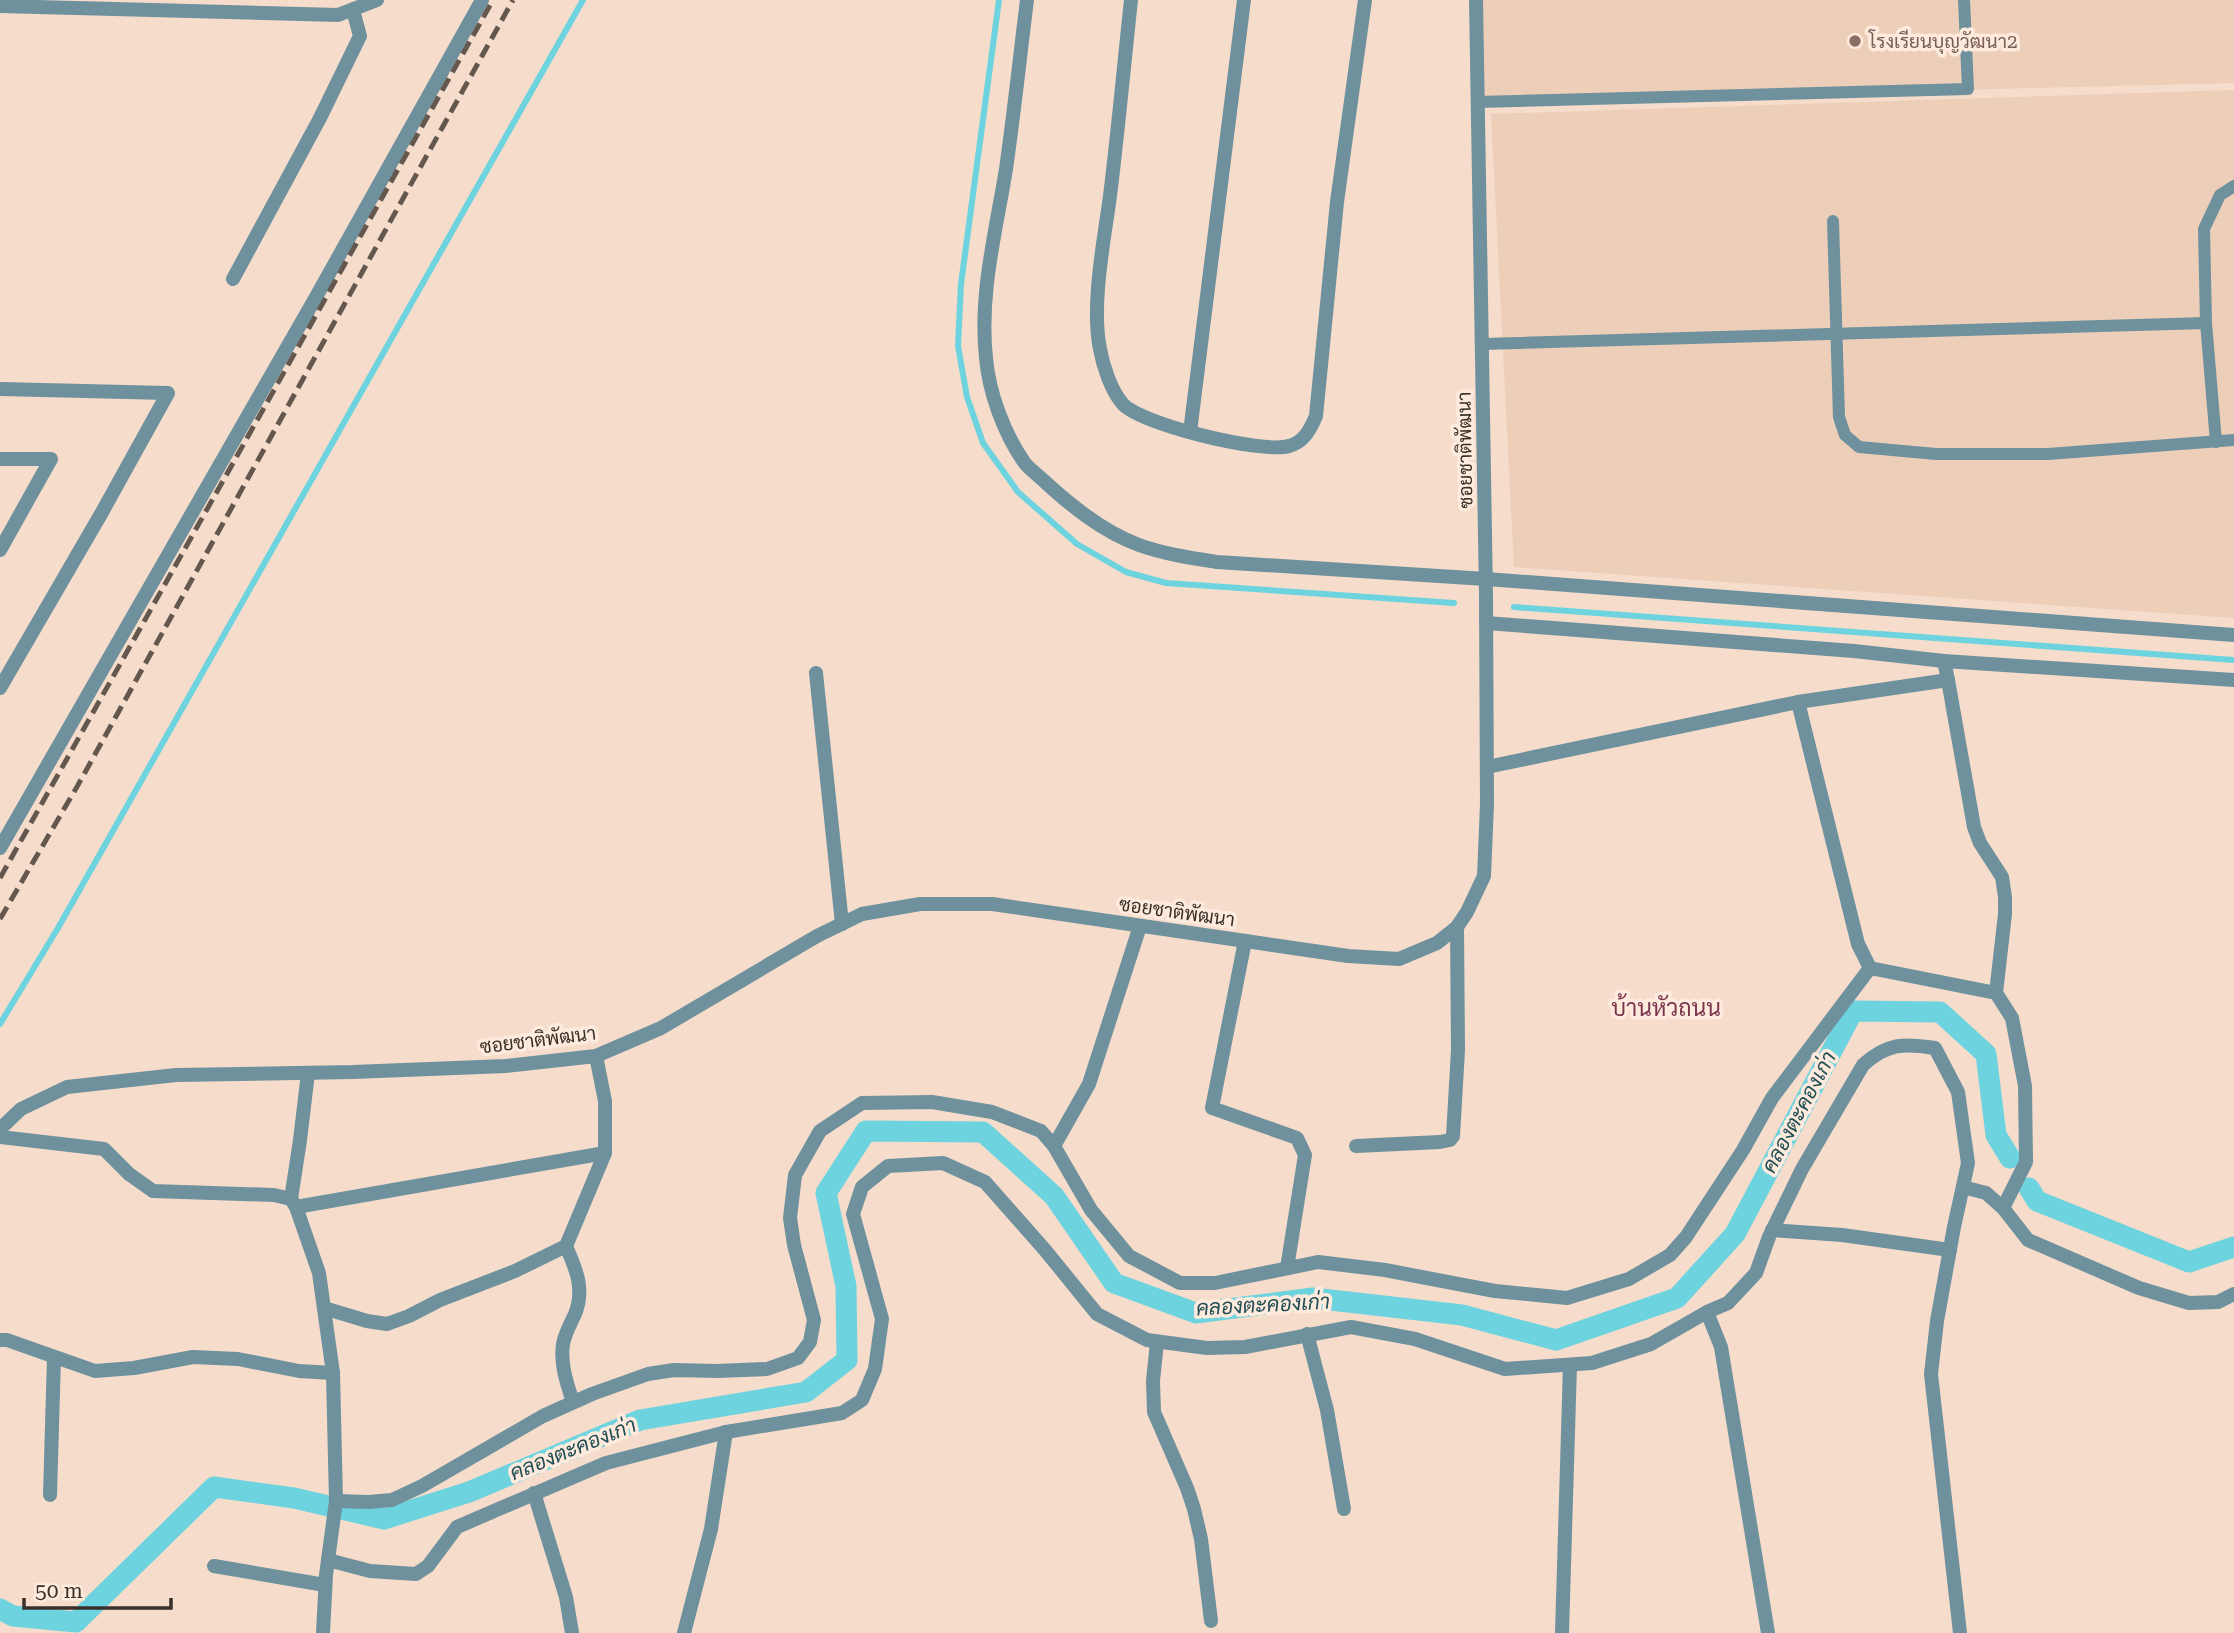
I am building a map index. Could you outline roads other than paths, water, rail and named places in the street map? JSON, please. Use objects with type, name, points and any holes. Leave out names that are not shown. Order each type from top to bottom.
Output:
[{"type":"street","points":[[0,6],[266,6],[338,15],[377,0]]},
{"type":"street","points":[[0,848],[316,297],[482,0]]},
{"type":"street","points":[[1027,0],[1006,167],[986,282],[986,358],[991,386],[1010,436],[1025,463],[1092,521],[1114,534],[1173,555],[1217,562],[1486,579],[2234,635]]},
{"type":"street","points":[[1131,0],[1098,292],[1099,348],[1122,404],[1139,415],[1190,432],[1263,448],[1287,447],[1299,442],[1310,431],[1316,416],[1337,202],[1365,0]]},
{"type":"street","points":[[1190,432],[1244,0]]},
{"type":"street","name":"ซอยชาติพัฒนา","points":[[0,1129],[21,1109],[67,1087],[176,1075],[506,1066],[596,1056],[661,1028],[842,924],[862,915],[920,904],[992,904],[1348,956],[1399,959],[1437,943],[1457,927],[1484,876],[1487,767],[1486,579],[1476,0]]},
{"type":"street","points":[[233,279],[320,118],[360,36],[353,10]]},
{"type":"street","points":[[0,389],[168,393],[102,514],[0,688]]},
{"type":"street","points":[[0,459],[51,459],[0,550]]},
{"type":"street","points":[[1486,623],[1840,650],[1944,661],[2234,680]]},
{"type":"street","points":[[1944,661],[1975,827],[1980,843],[2002,877],[2005,897],[1996,993],[2012,1018],[2025,1086],[2026,1162],[2003,1208]]},
{"type":"street","points":[[816,673],[842,924]]},
{"type":"street","points":[[1487,767],[1798,702],[1948,680]]},
{"type":"street","points":[[1798,702],[1858,944],[1870,968]]},
{"type":"street","points":[[1055,1146],[1089,1084],[1140,926]]},
{"type":"street","points":[[1356,1146],[1440,1142],[1450,1140],[1453,1136],[1458,1051],[1457,927]]},
{"type":"street","points":[[1245,941],[1212,1108],[1297,1138],[1305,1155],[1287,1268]]},
{"type":"street","points":[[1870,968],[1996,993]]},
{"type":"street","points":[[336,1501],[392,1500],[422,1486],[543,1416],[648,1374],[674,1370],[767,1369],[798,1358],[810,1342],[814,1320],[794,1245],[790,1219],[795,1175],[820,1131],[862,1102],[932,1102],[992,1112],[1041,1131],[1055,1146],[1091,1210],[1129,1256],[1180,1283],[1215,1283],[1318,1262],[1385,1269],[1495,1292],[1567,1298],[1629,1279],[1670,1255],[1686,1237],[1743,1150],[1772,1098],[1870,968]]},
{"type":"street","points":[[328,1560],[370,1571],[416,1574],[428,1566],[457,1527],[606,1463],[726,1432],[842,1413],[863,1401],[875,1370],[882,1319],[853,1214],[862,1187],[888,1166],[943,1163],[985,1182],[1097,1314],[1147,1340],[1207,1348],[1232,1347],[1351,1327],[1415,1339],[1505,1369],[1592,1363],[1651,1344],[1728,1303],[1756,1273],[1772,1230],[1802,1169],[1863,1065],[1878,1052],[1909,1044],[1935,1048],[1958,1092],[1968,1163],[1937,1321],[1931,1374],[1960,1633]]},
{"type":"street","points":[[324,1308],[387,1324],[515,1271],[566,1246],[605,1153],[605,1101],[596,1056]]},
{"type":"street","points":[[308,1073],[293,1203],[319,1273],[333,1373],[336,1501],[325,1585],[323,1633]]},
{"type":"street","points":[[0,1137],[104,1149],[129,1174],[153,1191],[274,1195],[293,1203],[605,1153]]},
{"type":"street","points":[[1963,1187],[1986,1193],[2003,1208],[2028,1240],[2140,1288],[2189,1303],[2218,1302],[2234,1294]]},
{"type":"street","points":[[1772,1230],[1842,1235],[1950,1250]]},
{"type":"street","points":[[566,1246],[580,1287],[579,1301],[563,1343],[562,1361],[573,1402]]},
{"type":"street","points":[[1707,1312],[1721,1347],[1768,1633]]},
{"type":"street","points":[[1307,1334],[1327,1409],[1344,1509]]},
{"type":"street","points":[[0,1340],[7,1340],[95,1371],[134,1368],[193,1357],[238,1359],[299,1371],[333,1373]]},
{"type":"street","points":[[1157,1342],[1153,1381],[1154,1412],[1195,1509],[1211,1621]]},
{"type":"street","points":[[50,1494],[54,1358]]},
{"type":"street","points":[[1562,1633],[1570,1365]]},
{"type":"street","points":[[684,1633],[711,1529],[726,1432]]},
{"type":"street","points":[[534,1493],[566,1597],[572,1633]]},
{"type":"street","points":[[214,1566],[325,1585]]},
{"type":"lane","points":[[1478,102],[1968,89],[1964,0]]},
{"type":"lane","points":[[2216,442],[2206,323],[2204,229],[2220,195],[2234,186]]},
{"type":"lane","points":[[1833,221],[1839,418],[1845,436],[1859,447],[1936,454],[2048,454],[2234,440]]},
{"type":"lane","points":[[1483,344],[2206,323]]},
{"type":"waterway","points":[[0,1024],[58,928],[583,0]]},
{"type":"waterway","points":[[999,0],[961,284],[958,346],[967,397],[983,443],[1018,492],[1077,544],[1126,572],[1166,583],[1454,603]]},
{"type":"waterway","points":[[1514,607],[2234,660]]},
{"type":"waterway","name":"คลองตะคองเก่า","points":[[0,1609],[13,1616],[76,1622],[214,1487],[294,1498],[384,1519],[469,1492],[640,1420],[806,1392],[847,1360],[846,1286],[826,1193],[866,1131],[983,1132],[1054,1196],[1114,1283],[1196,1313],[1313,1298],[1462,1315],[1556,1340],[1677,1298],[1735,1234],[1853,1011],[1940,1012],[1986,1054],[1996,1135],[2010,1158]]},
{"type":"waterway","name":"คลองตะคองเก่า","points":[[2029,1188],[2037,1201],[2189,1262],[2234,1247]]},
{"type":"railway","points":[[0,878],[493,0]]},
{"type":"railway","points":[[0,919],[78,785],[513,0]]},
{"type":"place","name":"โรงเรียนบุญวัฒนา2","points":[[1855,41]]},
{"type":"district","name":"บ้านหัวถนน","points":[[1666,1008]]}]
